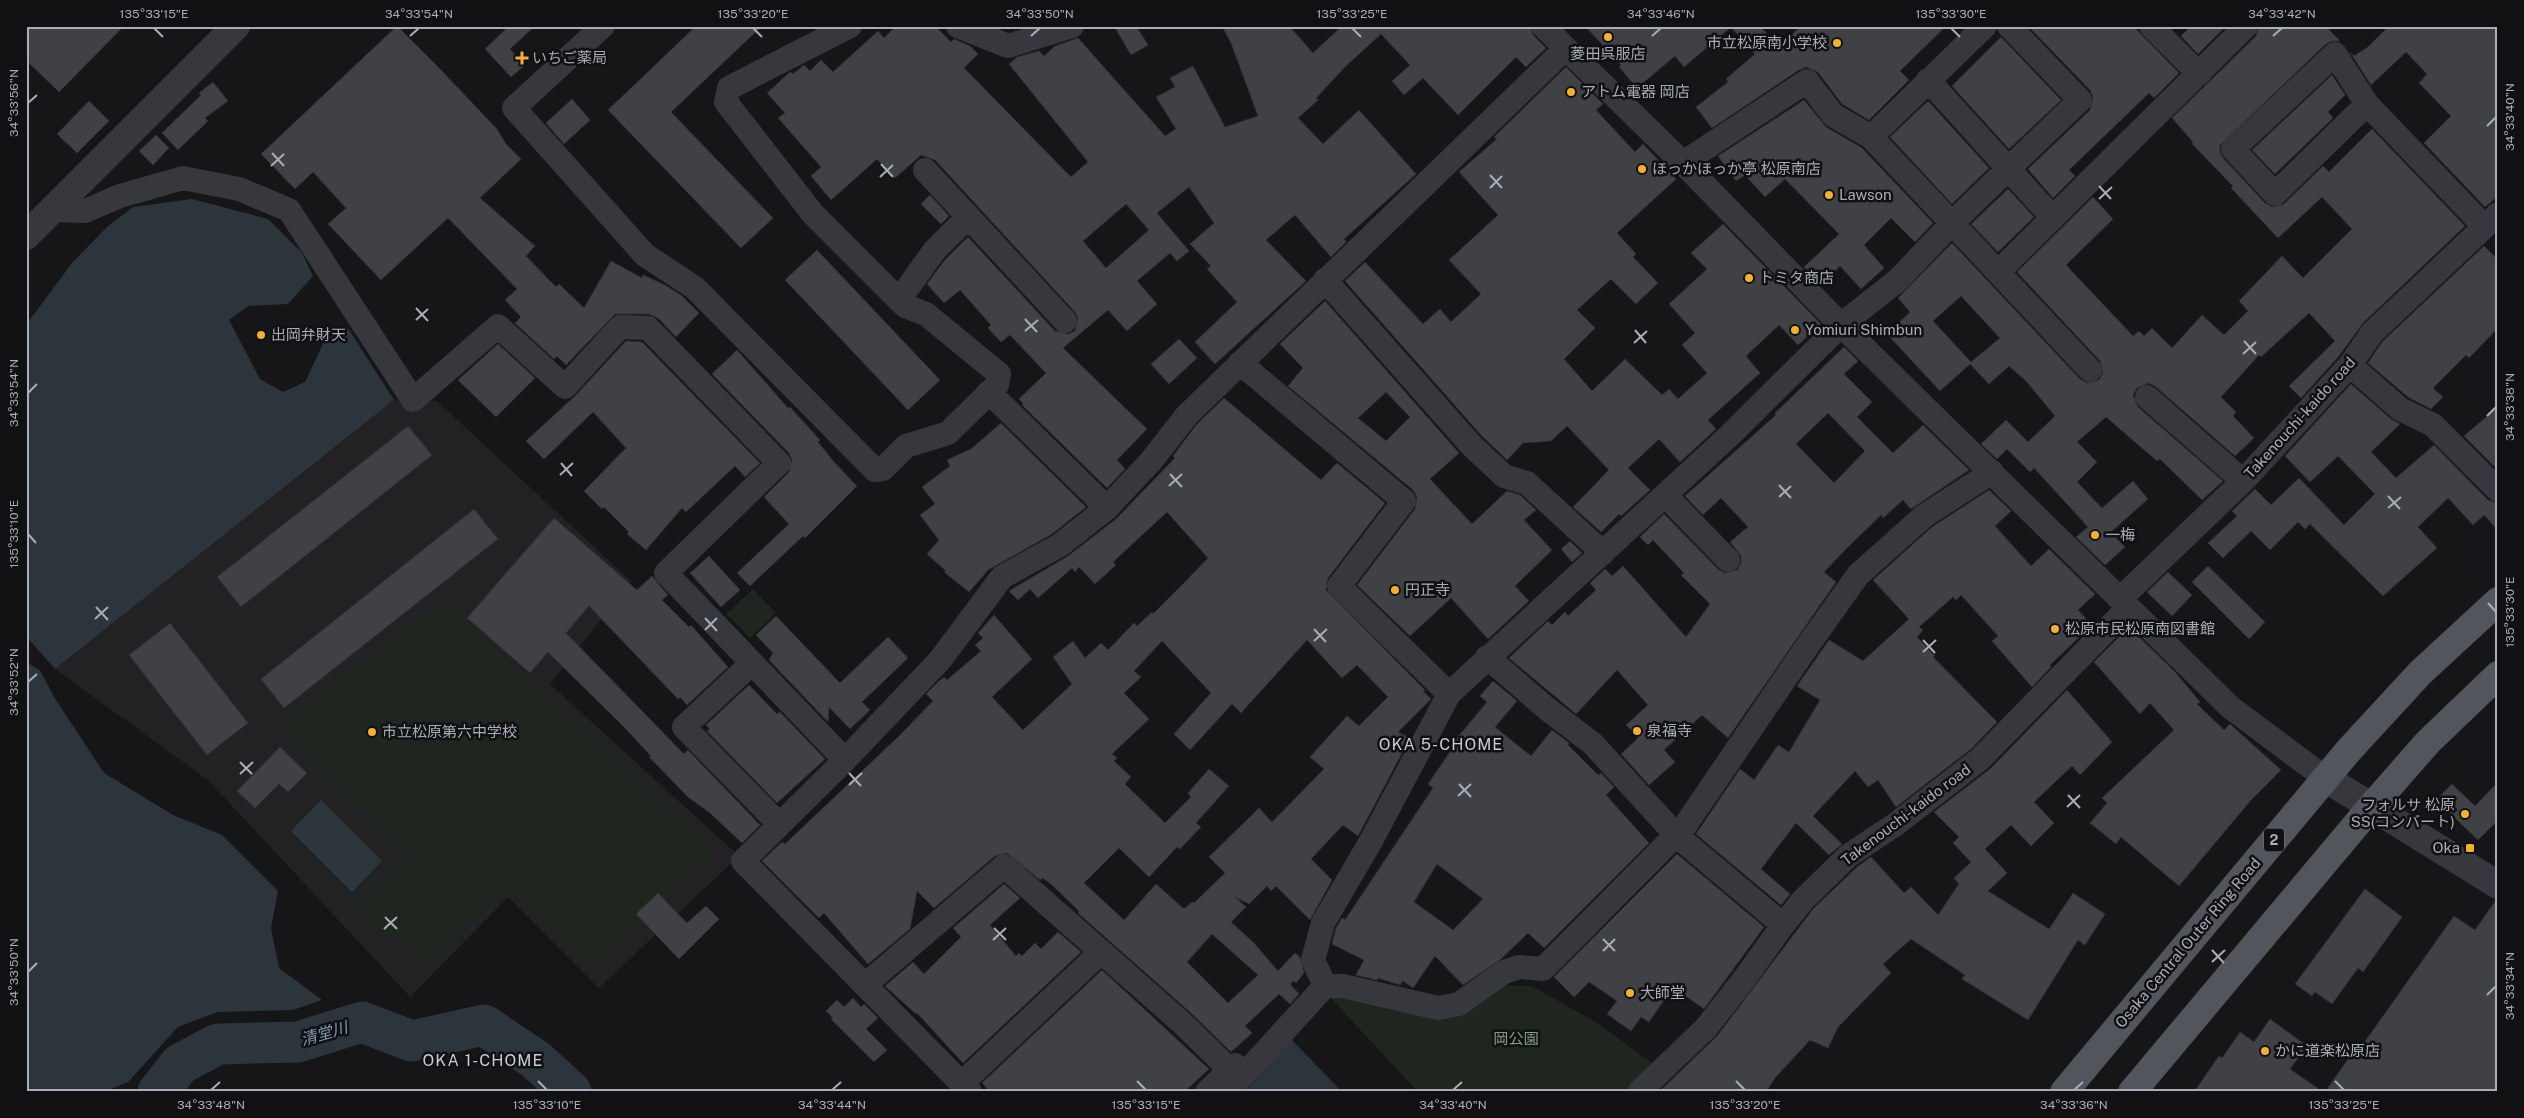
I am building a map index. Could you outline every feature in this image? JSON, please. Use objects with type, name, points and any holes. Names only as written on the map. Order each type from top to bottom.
[{"type":"main road","name":"Osaka Central Outer Ring Road","points":[[2064,1092],[2325,778],[2420,673],[2498,601]]},
{"type":"main road","points":[[2132,1092],[2371,807],[2428,742],[2498,675]]},
{"type":"street","points":[[26,236],[236,26]]},
{"type":"street","points":[[603,26],[514,108],[645,255],[695,288],[875,470],[882,469],[906,446],[948,433],[996,385],[998,374],[926,314],[905,306],[813,214],[726,102],[729,88],[850,26]]},
{"type":"street","points":[[958,26],[1008,46],[1072,26]]},
{"type":"street","points":[[1543,26],[1683,163],[1841,325],[2230,707],[2325,778],[2498,885]]},
{"type":"street","points":[[1870,137],[1985,26]]},
{"type":"street","points":[[1325,986],[1313,960],[1323,923],[1372,841],[1449,694],[1665,495],[1841,325],[1898,280],[1952,223],[2080,100],[2008,26]]},
{"type":"street","points":[[2151,26],[2154,32],[2199,74]]},
{"type":"street","points":[[1998,272],[2246,26]]},
{"type":"street","points":[[1101,952],[965,1088],[866,984],[744,862],[940,660],[1002,577],[1060,545],[1106,508],[1151,461],[1186,416],[1565,49]]},
{"type":"street","points":[[2367,104],[2275,194],[2233,149],[2335,54],[2367,104],[2491,220]]},
{"type":"street","points":[[1928,80],[2053,218]]},
{"type":"street","points":[[1683,163],[1807,81],[1833,116],[1870,137],[2090,370]]},
{"type":"street","points":[[925,170],[1065,321]]},
{"type":"street","points":[[52,210],[85,211],[120,196],[183,178],[239,190],[290,210],[413,400],[498,326],[565,386],[620,327],[648,328],[779,463],[666,573],[844,760]]},
{"type":"street","points":[[899,300],[934,251],[968,217]]},
{"type":"street","name":"Takenouchi-kaido road","points":[[1638,1092],[1706,1028],[1746,978],[1803,900],[1848,856],[1896,824],[1980,760],[2124,604],[2243,481],[2350,365],[2372,333],[2491,220]]},
{"type":"street","points":[[1326,280],[1471,445],[1504,476],[1527,483],[1603,553]]},
{"type":"street","points":[[1240,363],[1404,501],[1339,586],[1449,694]]},
{"type":"street","points":[[2350,365],[2400,409],[2433,425],[2498,490]]},
{"type":"street","points":[[989,392],[1106,508]]},
{"type":"street","points":[[2147,397],[2243,481]]},
{"type":"street","points":[[1207,1092],[1229,1081],[1281,1033],[1325,986],[1343,986],[1438,1008],[1459,1004],[1511,970],[1519,967],[1543,968],[1677,835],[1858,575],[1924,516],[1992,472]]},
{"type":"street","points":[[1665,495],[1728,560]]},
{"type":"street","points":[[1487,657],[1546,708],[1593,744],[1677,835],[1783,925]]},
{"type":"street","points":[[752,663],[684,727],[779,824]]},
{"type":"street","points":[[866,984],[1004,866],[1182,1023],[1229,1081]]},
{"type":"shaded area","points":[[192,199],[268,219],[302,253],[313,276],[288,304],[248,306],[229,320],[260,379],[283,392],[305,382],[329,331],[348,328],[394,400],[55,669],[26,636],[26,325],[72,263],[107,227],[133,207]]},
{"type":"shaded area","name":"市立松原第六中学校","points":[[394,400],[437,401],[631,581],[550,684],[739,856],[599,988],[508,897],[410,997],[208,780],[55,669]]},
{"type":"shaded area","points":[[26,662],[40,670],[54,697],[104,773],[173,815],[222,835],[278,891],[271,928],[279,968],[322,1000],[293,1010],[218,1012],[178,1027],[128,1082],[103,1092],[26,1092]]},
{"type":"shaded area","points":[[321,800],[382,861],[352,892],[291,831]]},
{"type":"shaded area","points":[[1291,1039],[1342,1092],[1245,1092]]},
{"type":"green space","points":[[753,589],[776,613],[750,638],[726,614]]},
{"type":"green space","points":[[444,600],[713,851],[595,970],[507,888],[428,961],[354,912],[409,855],[277,728]]},
{"type":"green space","name":"岡公園","points":[[1495,986],[1532,986],[1599,1024],[1653,1064],[1622,1092],[1418,1092],[1329,996],[1333,992],[1404,1010]]},
{"type":"building","points":[[26,26],[124,26],[59,92],[26,60]]},
{"type":"building","points":[[397,26],[497,129],[506,144],[521,159],[480,198],[535,246],[526,256],[556,287],[559,284],[584,308],[611,261],[642,278],[643,275],[665,285],[682,296],[699,313],[676,337],[658,318],[649,314],[615,314],[566,365],[557,356],[554,359],[515,323],[521,317],[505,300],[517,289],[448,218],[381,280],[328,224],[346,208],[313,172],[295,189],[261,154]]},
{"type":"building","points":[[509,26],[535,26],[510,49],[525,65],[511,77],[485,49]]},
{"type":"building","points":[[696,26],[762,26],[671,112],[773,218],[741,248],[608,110]]},
{"type":"building","points":[[896,26],[935,26],[951,42],[954,39],[970,46],[978,54],[964,68],[1071,177],[1088,162],[1009,64],[1017,57],[1039,51],[1044,56],[1055,46],[1078,38],[1165,136],[1176,129],[1156,97],[1175,87],[1170,78],[1193,66],[1225,127],[1258,116],[1231,43],[1222,26],[1289,26],[1313,53],[1342,26],[1530,26],[1533,35],[1546,48],[1526,67],[1516,57],[1458,115],[1423,78],[1404,95],[1392,81],[1410,65],[1381,34],[1346,66],[1316,98],[1318,100],[1298,118],[1323,144],[1359,110],[1416,174],[1344,239],[1346,242],[1331,257],[1295,215],[1266,240],[1306,281],[1215,364],[1195,342],[1237,302],[1207,269],[1211,266],[1190,244],[1214,223],[1189,187],[1157,213],[1189,251],[1177,261],[1170,253],[1137,281],[1157,304],[1127,331],[1108,310],[1063,348],[1147,429],[1117,460],[1125,469],[1107,488],[1022,405],[1023,403],[1019,399],[1046,373],[1010,335],[1001,342],[988,328],[991,325],[960,290],[944,303],[927,284],[944,261],[968,237],[1055,331],[1068,334],[1075,331],[1078,318],[1075,312],[935,160],[921,155],[895,178],[877,159],[831,200],[811,176],[821,167],[778,118],[785,113],[767,93],[790,72],[793,74],[804,65],[810,71],[821,60],[833,72],[878,31],[884,38]],"holes":[[[1126,204],[1149,230],[1106,268],[1083,241]]]},
{"type":"building","points":[[1114,26],[1136,26],[1148,45],[1131,55]]},
{"type":"building","points":[[1585,26],[1760,26],[1779,47],[1801,26],[1946,26],[1900,71],[1909,80],[1869,120],[1842,104],[1818,72],[1806,67],[1712,128],[1696,107],[1728,82],[1726,79],[1755,54],[1731,27],[1684,67],[1675,56],[1637,88],[1619,67],[1621,65]]},
{"type":"building","points":[[2028,26],[2133,26],[2179,73],[2154,98],[2149,93],[2069,170],[2075,176],[2053,198],[2028,169],[2090,110],[2093,97],[2090,90]]},
{"type":"building","points":[[2191,26],[2226,26],[2198,54],[2181,36]]},
{"type":"building","points":[[2259,26],[2325,26],[2340,41],[2332,41],[2326,44],[2220,145],[2220,152],[2223,158],[2265,203],[2272,207],[2284,204],[2323,166],[2329,172],[2372,129],[2465,226],[2363,323],[2339,356],[2301,398],[2289,386],[2335,341],[2309,313],[2261,357],[2259,355],[2221,397],[2236,412],[2233,416],[2254,438],[2235,456],[2156,387],[2149,383],[2137,388],[2133,395],[2138,407],[2223,481],[2202,500],[2160,459],[2157,461],[2106,417],[2077,442],[2097,462],[2077,482],[2102,508],[2133,481],[2148,499],[2111,532],[2125,547],[2105,565],[2076,537],[2088,527],[2034,468],[2030,472],[2007,449],[1997,459],[1981,444],[2006,420],[2028,442],[2055,416],[2026,381],[2009,366],[1989,384],[1970,364],[1940,391],[1887,334],[1910,312],[1898,298],[1952,243],[2080,379],[2087,383],[2099,380],[2103,373],[2100,361],[2017,272],[2093,197],[2113,219],[2066,265],[2133,336],[2139,331],[2144,336],[2152,328],[2172,348],[2202,315],[2224,335],[2248,311],[2239,301],[2282,256],[2303,278],[2352,229],[2322,197],[2278,238],[2231,188],[2233,186],[2192,144],[2193,142],[2172,118],[2256,36]],"holes":[[[1961,296],[2000,338],[1971,362],[1933,321]]]},
{"type":"building","points":[[2389,26],[2498,26],[2498,196],[2485,207],[2424,143],[2451,116],[2419,83],[2427,74],[2406,52],[2371,85],[2350,52],[2354,56],[2368,47]]},
{"type":"building","points":[[2001,37],[2061,100],[2009,149],[1952,86]]},
{"type":"building","points":[[1566,67],[1603,104],[1596,110],[1635,152],[1643,144],[1676,179],[1617,233],[1636,254],[1633,257],[1658,283],[1636,304],[1611,279],[1577,310],[1595,328],[1564,359],[1592,391],[1625,359],[1662,395],[1669,389],[1678,399],[1707,373],[1682,345],[1695,333],[1669,304],[1707,269],[1691,253],[1723,224],[1821,324],[1798,345],[1779,325],[1746,356],[1760,373],[1708,420],[1716,429],[1680,462],[1659,439],[1628,468],[1650,490],[1621,516],[1619,514],[1601,532],[1573,507],[1609,470],[1567,426],[1551,441],[1523,443],[1507,460],[1481,435],[1345,281],[1365,262],[1423,324],[1440,309],[1451,322],[1481,294],[1449,260],[1498,215],[1459,172],[1497,139],[1494,137]]},
{"type":"building","points":[[2332,75],[2345,95],[2328,112],[2333,118],[2275,174],[2252,150]]},
{"type":"building","points":[[213,82],[228,101],[205,118],[208,121],[178,150],[162,133],[201,95],[199,93]]},
{"type":"building","points":[[572,99],[590,120],[564,144],[546,123]]},
{"type":"building","points":[[1804,100],[1826,127],[1862,148],[1933,223],[1915,242],[1891,218],[1864,245],[1884,268],[1861,289],[1840,266],[1821,284],[1804,267],[1839,234],[1785,179],[1765,197],[1745,175],[1736,181],[1718,156]]},
{"type":"building","points":[[89,101],[109,121],[77,153],[57,134]]},
{"type":"building","points":[[1928,101],[1989,168],[1952,204],[1890,137]]},
{"type":"building","points":[[156,135],[169,148],[153,165],[139,151]]},
{"type":"building","points":[[2008,189],[2034,217],[1998,252],[1971,224]]},
{"type":"building","points":[[930,195],[949,216],[941,224],[921,204]]},
{"type":"building","points":[[2484,246],[2498,260],[2498,328],[2469,358],[2466,355],[2433,388],[2443,397],[2431,409],[2408,397],[2368,363],[2382,342]]},
{"type":"building","points":[[817,250],[940,380],[908,410],[785,280]]},
{"type":"building","points":[[1325,301],[1459,453],[1430,479],[1472,524],[1507,491],[1520,495],[1536,510],[1524,520],[1552,550],[1515,586],[1529,601],[1488,639],[1451,598],[1410,636],[1357,585],[1415,509],[1417,497],[1413,490],[1288,386],[1303,368],[1280,344]],"holes":[[[1386,392],[1410,417],[1386,441],[1358,418]]]},
{"type":"building","points":[[1179,339],[1197,358],[1169,384],[1151,364]]},
{"type":"building","points":[[626,341],[642,342],[760,463],[745,477],[735,466],[686,512],[682,508],[646,550],[627,534],[629,532],[604,507],[602,509],[584,491],[626,448],[593,412],[544,459],[526,441],[575,396]]},
{"type":"building","points":[[498,344],[535,378],[496,417],[458,380]]},
{"type":"building","points":[[1844,347],[1858,361],[1844,374],[1872,402],[1857,417],[1893,453],[1923,425],[1969,470],[1911,509],[1903,500],[1883,518],[1881,515],[1848,547],[1824,572],[1836,582],[1728,738],[1702,715],[1664,750],[1675,762],[1649,785],[1621,754],[1638,738],[1626,725],[1648,705],[1617,670],[1576,714],[1509,658],[1548,621],[1552,625],[1565,612],[1568,616],[1596,590],[1590,583],[1605,569],[1612,576],[1623,566],[1686,637],[1710,604],[1681,575],[1684,573],[1653,540],[1648,545],[1640,537],[1664,514],[1719,570],[1725,573],[1737,570],[1741,563],[1741,556],[1730,542],[1748,527],[1721,498],[1703,515],[1685,496],[1776,415],[1775,413]],"holes":[[[1828,413],[1865,451],[1834,483],[1796,444]]]},
{"type":"building","points":[[737,350],[788,408],[790,407],[820,440],[818,442],[834,462],[857,486],[805,538],[803,536],[750,586],[737,573],[789,524],[764,497],[789,472],[792,460],[789,453],[712,374]]},
{"type":"building","points":[[2351,384],[2391,419],[2400,424],[2371,452],[2396,478],[2434,445],[2488,500],[2498,503],[2498,530],[2484,515],[2473,525],[2448,498],[2418,527],[2437,548],[2383,596],[2310,524],[2305,529],[2298,522],[2270,550],[2251,531],[2223,558],[2208,543],[2237,516],[2232,511],[2255,489],[2271,505],[2299,478],[2344,525],[2375,494],[2338,456],[2310,482],[2285,456]]},
{"type":"building","points":[[1224,398],[1321,480],[1337,463],[1385,503],[1328,578],[1326,590],[1425,690],[1423,691],[1431,699],[1398,732],[1410,738],[1358,836],[1343,825],[1311,859],[1332,880],[1310,920],[1276,886],[1271,891],[1267,886],[1249,904],[1235,897],[1246,907],[1231,922],[1254,943],[1278,971],[1295,953],[1300,957],[1304,973],[1296,983],[1294,981],[1290,984],[1299,994],[1290,1004],[1279,994],[1245,1026],[1252,1033],[1231,1052],[1191,1013],[1078,913],[1079,911],[1051,884],[1043,878],[1040,880],[1007,853],[995,856],[934,908],[917,891],[910,929],[868,964],[824,913],[819,918],[762,861],[782,842],[785,844],[898,737],[933,701],[926,694],[937,683],[944,677],[947,680],[981,651],[975,645],[983,638],[978,633],[994,615],[1032,659],[992,697],[1023,730],[1072,684],[1053,657],[1073,641],[1085,658],[1101,643],[1108,650],[1134,623],[1137,626],[1152,612],[1153,614],[1181,586],[1208,558],[1167,512],[1113,562],[1116,565],[1095,584],[1079,567],[1075,572],[1072,568],[1038,598],[1030,589],[1018,600],[1009,591],[1068,556],[1116,519],[1175,458],[1173,456],[1197,424]],"holes":[[[1307,640],[1342,678],[1357,665],[1388,697],[1359,726],[1347,716],[1310,757],[1324,769],[1272,822],[1259,808],[1209,857],[1225,873],[1194,903],[1192,902],[1184,909],[1156,884],[1124,920],[1084,883],[1119,848],[1149,877],[1177,847],[1180,849],[1201,827],[1196,823],[1229,786],[1209,769],[1188,793],[1191,797],[1165,823],[1125,784],[1131,777],[1114,761],[1117,758],[1112,754],[1149,719],[1124,693],[1141,677],[1134,671],[1162,641],[1211,693],[1174,734],[1190,750],[1232,704],[1241,713]],[[1212,934],[1258,975],[1228,1003],[1187,962]]]},
{"type":"building","points":[[2498,407],[2498,470],[2464,436]]},
{"type":"building","points":[[1001,423],[1086,507],[1052,534],[988,570],[969,592],[944,572],[946,571],[927,554],[939,540],[920,515],[935,504],[922,487],[950,466],[947,460],[971,449]]},
{"type":"building","points":[[408,426],[432,455],[241,607],[217,577]]},
{"type":"building","points":[[1989,490],[2011,511],[1995,526],[2031,566],[2049,549],[2095,594],[2078,610],[2092,625],[2050,665],[2051,667],[2032,687],[1992,641],[1998,636],[1961,595],[1956,600],[1953,597],[1919,627],[1923,630],[1917,637],[1935,656],[1933,657],[1997,722],[1971,749],[1896,807],[1878,780],[1868,787],[1855,771],[1813,816],[1842,844],[1829,855],[1796,823],[1761,869],[1790,894],[1781,905],[1696,834],[1740,769],[1754,780],[1778,745],[1789,752],[1820,700],[1797,686],[1829,640],[1863,661],[1909,619],[1873,580],[1932,527]]},
{"type":"building","points":[[474,509],[498,539],[284,708],[261,679]]},
{"type":"building","points":[[554,518],[637,590],[652,576],[668,595],[662,600],[689,627],[691,625],[728,667],[687,705],[680,697],[678,699],[589,606],[566,633],[684,754],[688,750],[760,825],[742,843],[710,813],[688,797],[649,757],[651,756],[625,728],[548,652],[530,673],[467,618]]},
{"type":"building","points":[[1570,541],[1582,553],[1572,562],[1561,549]]},
{"type":"building","points":[[709,556],[740,590],[721,607],[690,573]]},
{"type":"building","points":[[2208,566],[2265,622],[2249,639],[2192,582]]},
{"type":"building","points":[[2168,572],[2192,595],[2172,616],[2147,592]]},
{"type":"building","points":[[776,616],[840,683],[888,637],[908,658],[862,702],[870,710],[850,729],[829,707],[828,722],[769,660],[773,653],[756,635]]},
{"type":"building","points":[[170,623],[248,723],[207,755],[129,655]]},
{"type":"building","points":[[2129,627],[2175,672],[2200,702],[2197,704],[2224,730],[2230,724],[2281,770],[2251,800],[2179,886],[2121,837],[2116,844],[2090,823],[2107,803],[2102,798],[2174,730],[2150,703],[2140,714],[2094,662]]},
{"type":"building","points":[[1493,681],[1517,701],[1495,727],[1531,756],[1552,730],[1569,743],[1568,745],[1598,775],[1601,773],[1614,787],[1606,795],[1649,843],[1544,948],[1528,933],[1501,959],[1463,985],[1435,956],[1413,988],[1403,981],[1400,985],[1378,978],[1377,980],[1356,975],[1364,960],[1332,944],[1336,928],[1342,918],[1345,920],[1433,788],[1428,784],[1454,746],[1452,744],[1487,702],[1480,696]],"holes":[[[1437,864],[1483,899],[1453,930],[1414,902]]]},
{"type":"building","points":[[749,685],[777,714],[780,712],[825,759],[777,803],[707,731],[710,729],[706,725]]},
{"type":"building","points":[[2067,690],[2112,742],[2080,775],[2072,766],[2034,802],[2054,823],[2031,846],[2011,825],[1985,849],[2007,873],[1988,891],[2049,929],[2073,893],[2105,914],[2085,945],[2078,940],[2028,1020],[1962,979],[1965,975],[1911,939],[1883,964],[1891,973],[1838,1027],[1828,1048],[1810,1040],[1775,1078],[1766,1092],[1659,1092],[1717,1036],[1813,909],[1857,867],[1871,857],[1904,893],[1911,887],[1938,915],[1959,884],[1954,878],[1971,862],[1953,843],[1959,837],[1934,812],[1990,769]]},
{"type":"building","points":[[280,747],[307,773],[288,792],[279,784],[255,808],[237,791]]},
{"type":"building","points":[[2498,782],[2498,820],[2478,840],[2436,800],[2452,784],[2475,806]]},
{"type":"building","points":[[1677,854],[1764,927],[1704,1009],[1673,987],[1649,1022],[1641,1017],[1631,1031],[1607,1014],[1617,1001],[1589,982],[1574,997],[1554,977]]},
{"type":"building","points":[[1004,884],[1020,898],[990,925],[1016,956],[1019,953],[1022,956],[1035,943],[1041,949],[1058,932],[1081,952],[963,1063],[917,1013],[885,986],[913,962],[924,974],[961,937],[953,928]]},
{"type":"building","points":[[2365,889],[2402,917],[2363,972],[2358,968],[2332,1004],[2315,992],[2312,996],[2295,984]]},
{"type":"building","points":[[658,893],[687,923],[706,906],[719,919],[679,959],[636,914]]},
{"type":"building","points":[[2496,900],[2498,1092],[2325,1092],[2351,1055],[2354,1057],[2454,916],[2475,930]]},
{"type":"building","points":[[1102,970],[1209,1069],[1184,1092],[990,1092],[982,1083]]},
{"type":"building","points":[[853,998],[861,1007],[864,1004],[878,1018],[866,1029],[887,1050],[874,1062],[831,1019],[833,1018],[826,1011],[837,1000],[844,1007]]},
{"type":"building","name":"かに道楽松原店","points":[[2270,1019],[2307,1046],[2290,1069],[2323,1092],[2194,1092],[2219,1056],[2222,1058],[2240,1032],[2254,1042]]},
{"type":"waterway","name":"清堂川","points":[[158,1092],[180,1064],[218,1044],[298,1042],[362,1022],[412,1041],[484,1025],[536,1060],[571,1092]]},
{"type":"place","name":"菱田呉服店","points":[[1608,37]]},
{"type":"place","name":"市立松原南小学校","points":[[1837,43]]},
{"type":"place","name":"いちご薬局","points":[[522,58]]},
{"type":"place","name":"アトム電器 岡店","points":[[1571,92]]},
{"type":"place","name":"ほっかほっか亭 松原南店","points":[[1642,169]]},
{"type":"place","name":"Lawson","points":[[1829,195]]},
{"type":"place","name":"トミタ商店","points":[[1749,278]]},
{"type":"place","name":"Yomiuri Shimbun","points":[[1795,330]]},
{"type":"place","name":"出岡弁財天","points":[[261,335]]},
{"type":"place","name":"一梅","points":[[2095,535]]},
{"type":"place","name":"円正寺","points":[[1395,590]]},
{"type":"place","name":"松原市民松原南図書館","points":[[2055,629]]},
{"type":"place","name":"泉福寺","points":[[1637,731]]},
{"type":"place","name":"市立松原第六中学校","points":[[372,732]]},
{"type":"place","name":"フォルサ 松原 SS(コンバート)","points":[[2465,814]]},
{"type":"place","name":"Oka","points":[[2470,848]]},
{"type":"place","name":"大師堂","points":[[1630,993]]},
{"type":"place","name":"かに道楽松原店","points":[[2265,1051]]},
{"type":"district","name":"OKA 5-CHOME","points":[[1441,744]]},
{"type":"district","name":"OKA 1-CHOME","points":[[483,1060]]}]
